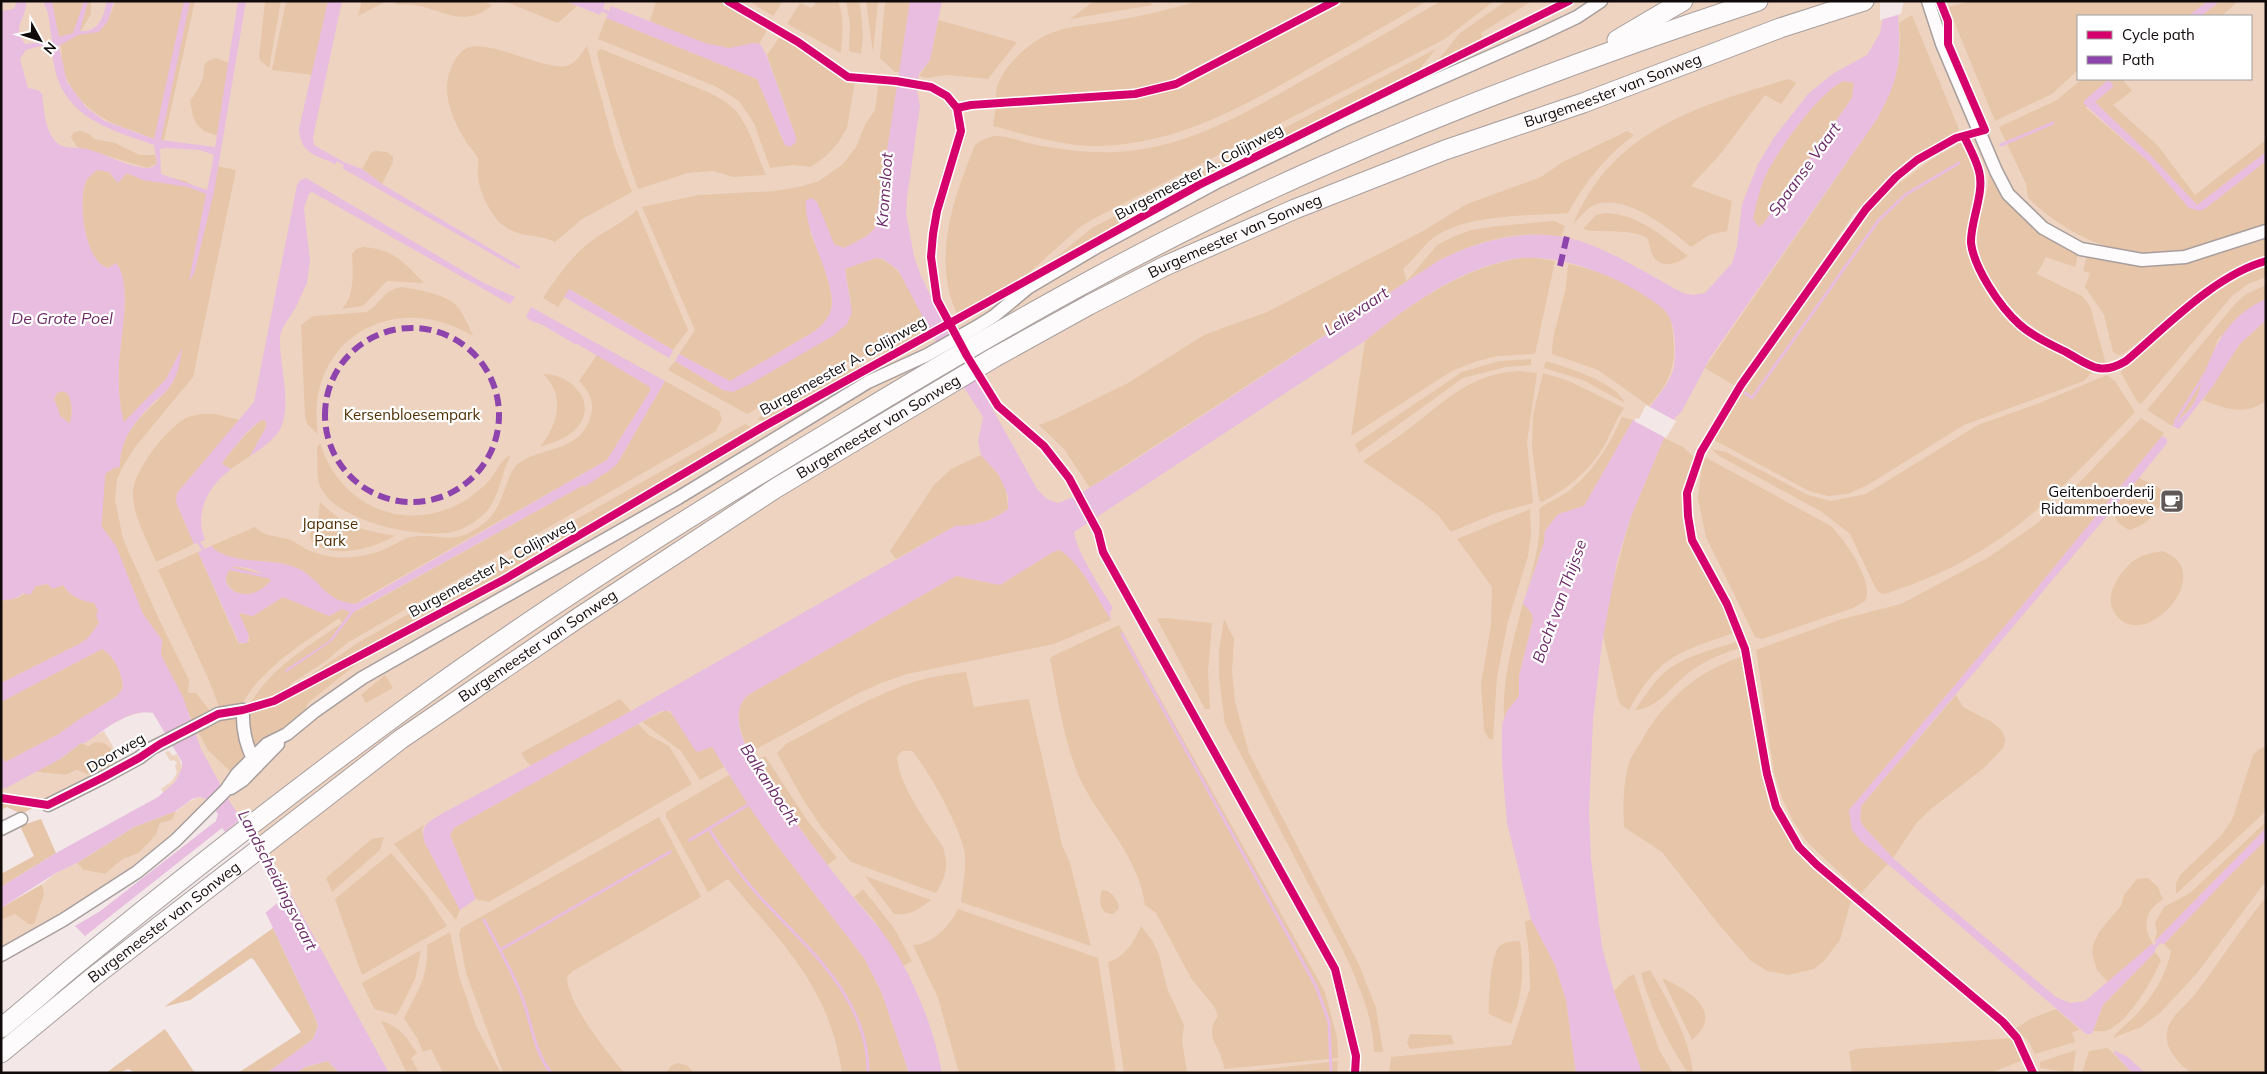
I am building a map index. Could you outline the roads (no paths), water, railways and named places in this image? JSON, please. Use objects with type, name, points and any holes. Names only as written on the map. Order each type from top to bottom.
[{"type":"highway","points":[[1552,72],[1604,48],[1682,1]]},
{"type":"highway","name":"Burgemeester van Sonweg","points":[[1,1028],[68,971],[216,853],[406,708],[525,625],[726,494],[925,374],[982,332],[1324,165],[1552,72],[1758,1]]},
{"type":"highway","name":"Burgemeester van Sonweg","points":[[1,1052],[92,978],[401,739],[581,616],[776,488],[995,357],[1165,266],[1303,205],[1445,150],[1548,116],[1780,28],[1860,2]]},
{"type":"street","name":"Burgemeester A. Colijnweg","points":[[1,955],[71,915],[137,872],[176,840],[226,790],[243,780],[255,762],[287,734],[315,711],[362,678],[678,498],[868,382],[982,332],[994,316],[1029,287],[1219,181],[1342,121],[1541,34],[1577,17],[1601,1]]},
{"type":"street","points":[[1928,1],[1942,44],[1996,171],[2008,194],[2043,228],[2081,249],[2142,260],[2185,257],[2266,231]]},
{"type":"street","name":"Doorweg","points":[[48,805],[139,758],[160,744],[218,714],[243,710],[242,728],[255,762]]},
{"type":"street","points":[[1,829],[21,819]]},
{"type":"water","name":"De Grote Poel","points":[[17,1],[26,1],[26,7],[19,27],[19,32],[25,44],[52,41],[48,13],[43,1],[52,1],[59,37],[73,33],[84,1],[88,1],[80,31],[87,31],[96,26],[102,18],[107,1],[114,1],[108,21],[99,32],[78,35],[59,46],[67,82],[86,107],[105,121],[154,139],[184,1],[190,1],[161,140],[215,147],[238,1],[246,1],[214,192],[194,274],[189,281],[206,194],[188,187],[143,180],[127,173],[118,183],[109,172],[97,170],[88,178],[85,184],[82,205],[85,231],[89,244],[100,263],[108,268],[116,263],[124,283],[125,297],[119,379],[120,401],[124,422],[166,379],[182,348],[175,379],[166,392],[141,416],[130,431],[123,447],[120,467],[114,468],[98,479],[94,507],[97,520],[116,546],[143,614],[162,640],[161,655],[183,697],[201,749],[230,802],[283,880],[389,1073],[339,1073],[328,1061],[305,1067],[296,1073],[267,1073],[313,1039],[318,1026],[232,841],[222,828],[85,936],[75,926],[99,912],[216,821],[218,814],[208,800],[200,797],[192,799],[176,811],[134,827],[1,908],[1,887],[56,853],[158,797],[175,782],[182,768],[182,762],[153,713],[144,712],[118,721],[85,743],[81,743],[60,759],[6,788],[1,788],[1,755],[5,762],[57,735],[116,697],[123,688],[117,666],[111,656],[102,649],[1,702],[1,683],[81,643],[88,638],[99,623],[96,615],[98,611],[94,603],[76,597],[63,585],[53,589],[47,584],[36,586],[30,595],[23,593],[15,598],[1,601],[1,11],[14,9]],"holes":[[[41,46],[51,46],[58,80],[74,106],[85,115],[112,130],[154,145],[157,163],[153,167],[139,167],[87,149],[63,146],[55,141],[46,122],[42,94],[38,90],[28,88],[20,59],[26,50]],[[160,149],[200,150],[214,155],[207,190],[161,174]],[[63,391],[70,398],[72,415],[68,428],[62,427],[57,423],[60,414],[54,399],[57,393]]]},
{"type":"water","points":[[328,1],[342,1],[313,137],[314,145],[338,159],[335,164],[306,149],[300,138],[299,129]]},
{"type":"water","points":[[565,1],[599,1],[605,3],[600,15]]},
{"type":"water","points":[[910,1],[942,1],[930,60],[919,74],[917,90],[920,106],[906,213],[914,256],[920,274],[939,313],[982,384],[992,408],[1037,489],[1047,499],[1058,503],[1076,496],[1124,467],[1438,261],[1471,246],[1507,237],[1525,235],[1562,237],[1580,241],[1606,251],[1683,293],[1693,295],[1705,293],[1732,263],[1737,247],[1742,204],[1758,164],[1775,136],[1808,94],[1834,73],[1867,55],[1880,33],[1884,12],[1898,14],[1899,57],[1895,80],[1885,104],[1877,119],[1710,358],[1682,411],[1673,420],[1630,519],[1617,562],[1602,643],[1593,720],[1589,812],[1591,859],[1602,947],[1614,991],[1642,1073],[1576,1073],[1566,1000],[1555,965],[1531,919],[1507,823],[1502,763],[1502,724],[1507,711],[1519,696],[1519,676],[1533,620],[1532,614],[1523,603],[1544,543],[1545,531],[1558,514],[1584,506],[1633,420],[1640,421],[1664,389],[1674,367],[1674,333],[1671,320],[1665,310],[1637,291],[1583,267],[1544,259],[1526,258],[1489,265],[1432,292],[1398,315],[1365,341],[1074,532],[1084,560],[1113,608],[1110,612],[1111,620],[1076,564],[1060,550],[1053,552],[1000,585],[956,576],[744,699],[739,712],[739,723],[743,740],[749,753],[796,824],[892,946],[909,976],[923,1007],[939,1056],[942,1073],[909,1073],[881,991],[864,958],[772,839],[712,747],[698,752],[695,750],[670,711],[661,711],[454,828],[450,835],[476,899],[460,910],[425,843],[423,832],[426,824],[430,821],[631,711],[955,526],[983,522],[996,517],[1008,509],[1008,496],[999,475],[981,455],[978,441],[983,417],[943,355],[898,270],[883,259],[876,258],[845,269],[852,312],[847,324],[833,336],[750,384],[733,392],[723,390],[675,361],[679,354],[730,381],[822,325],[830,313],[832,302],[826,274],[806,213],[806,200],[812,198],[817,202],[834,244],[844,248],[867,236],[875,228]],"holes":[[[1844,81],[1854,83],[1852,98],[1759,227],[1753,219],[1758,199],[1764,179],[1778,155],[1799,124],[1822,97]]]},
{"type":"water","points":[[2208,1],[2220,1],[2202,15],[2189,15]]},
{"type":"water","points":[[611,6],[705,43],[729,48],[753,43],[760,44],[766,54],[796,137],[796,142],[790,147],[785,145],[757,79],[606,18]]},
{"type":"water","points":[[2108,80],[2112,83],[2113,87],[2095,102],[2150,155],[2197,205],[2266,152],[2266,161],[2206,208],[2200,211],[2189,208],[2149,162],[2084,104],[2084,101]]},
{"type":"water","points":[[346,163],[362,169],[382,184],[521,267],[518,269],[342,168]]},
{"type":"water","points":[[306,178],[482,282],[515,297],[510,304],[312,192],[309,194],[304,208],[310,260],[307,283],[296,307],[282,329],[280,337],[285,395],[284,418],[279,431],[263,447],[250,456],[266,427],[266,421],[261,420],[246,433],[224,460],[222,464],[231,469],[216,483],[205,501],[201,520],[205,540],[194,544],[176,502],[177,493],[254,402],[297,185],[300,180]]},
{"type":"water","points":[[569,289],[673,350],[669,358],[564,297]]},
{"type":"water","points":[[2266,299],[2266,320],[2239,345],[2213,386],[2179,429],[2172,426],[2192,406],[2214,351],[2226,330],[2243,312]]},
{"type":"water","points":[[531,307],[665,381],[617,464],[609,471],[354,612],[332,641],[285,673],[285,670],[329,641],[350,612],[342,609],[329,616],[283,597],[253,616],[239,613],[249,636],[247,643],[239,643],[198,552],[211,546],[219,552],[240,559],[276,563],[297,568],[306,573],[329,594],[344,602],[356,604],[607,460],[650,391],[650,387],[547,326],[531,321],[526,317]],"holes":[[[232,567],[248,568],[271,580],[262,589],[253,593],[243,594],[235,592],[229,588],[226,582],[227,574]]]},
{"type":"water","points":[[2162,436],[2167,439],[2167,443],[2139,478],[1861,806],[1860,820],[1863,826],[1893,858],[2056,997],[2070,1003],[2085,1001],[2153,943],[2155,952],[2103,1005],[2093,1031],[2091,1034],[2086,1034],[1861,841],[1852,830],[1849,810],[2032,594]]},
{"type":"water","points":[[2266,828],[2266,840],[2164,944],[2154,942]]},
{"type":"water","points":[[2115,1051],[2128,1057],[2145,1073],[2132,1073],[2113,1052]]},
{"type":"waterway","points":[[600,9],[612,14]]},
{"type":"waterway","points":[[2001,145],[2053,123]]},
{"type":"waterway","points":[[334,158],[348,166]]},
{"type":"waterway","points":[[1745,393],[1752,398],[1878,221],[1905,195],[1959,163]]},
{"type":"waterway","points":[[542,323],[576,343]]},
{"type":"waterway","points":[[2175,422],[2205,374]]},
{"type":"waterway","points":[[48,412],[77,436]]},
{"type":"waterway","name":"Landscheidingsvaart","points":[[96,534],[101,464]]},
{"type":"waterway","points":[[585,485],[602,473]]},
{"type":"waterway","points":[[197,540],[205,552]]},
{"type":"waterway","points":[[227,568],[269,577]]},
{"type":"waterway","points":[[1122,634],[1316,986],[1329,1022],[1331,1073]]},
{"type":"waterway","points":[[690,840],[748,805]]},
{"type":"waterway","points":[[709,829],[745,880],[832,975],[858,1020],[866,1046],[868,1073]]},
{"type":"waterway","points":[[500,950],[670,852]]},
{"type":"waterway","points":[[484,920],[518,987],[540,1055],[551,1073]]},
{"type":"waterway","points":[[2152,950],[2161,940]]},
{"type":"place","name":"Geitenboerderij Ridammerhoeve","points":[[2172,501]]},
{"type":"water label","name":"Spaanse Vaart","points":[[1804,169]]},
{"type":"water label","name":"Kromsloot","points":[[884,190]]},
{"type":"water label","name":"Lelievaart","points":[[1356,311]]},
{"type":"water label","name":"Bocht van Thijsse","points":[[1559,601]]},
{"type":"water label","name":"Balkanbocht","points":[[770,784]]},
{"type":"park label","name":"Kersenbloesempark","points":[[412,415]]},
{"type":"park label","name":"Japanse Park","points":[[330,532]]}]
